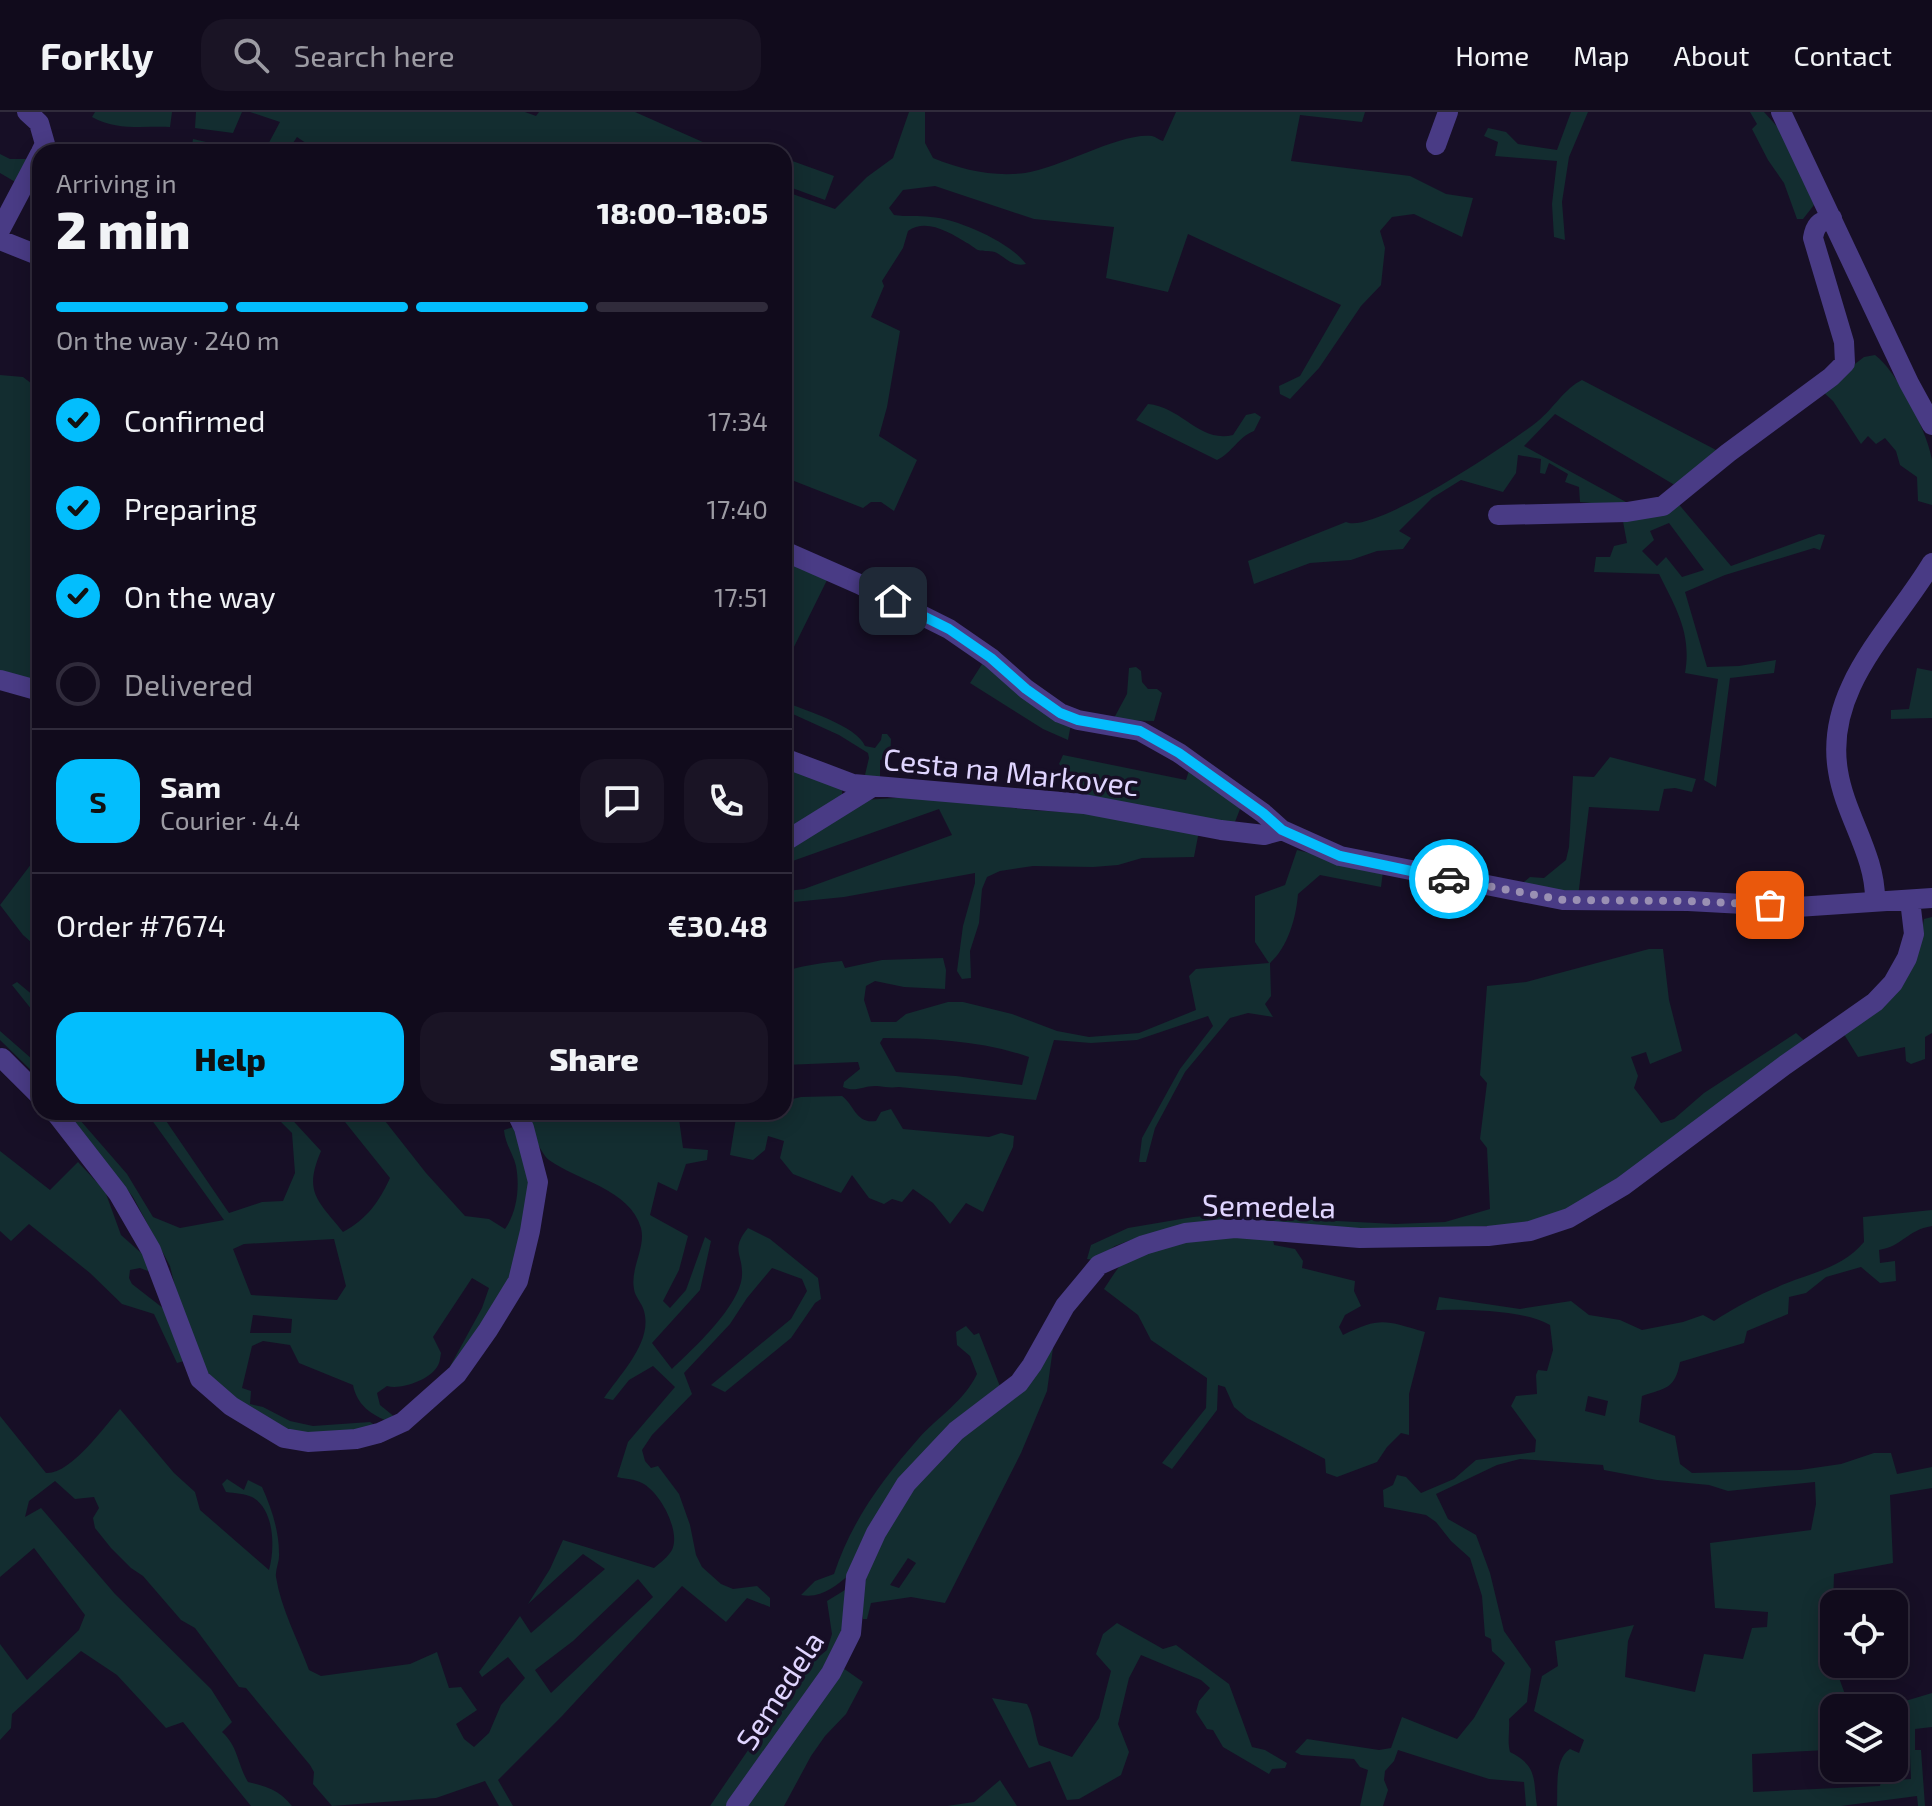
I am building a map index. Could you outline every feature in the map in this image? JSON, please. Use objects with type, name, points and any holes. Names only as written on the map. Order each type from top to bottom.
[{"type":"street","points":[[27,112],[39,123],[45,144]]},
{"type":"street","points":[[1436,145],[1448,112]]},
{"type":"street","points":[[1781,112],[1909,383],[1932,425]]},
{"type":"street","points":[[0,230],[32,168]]},
{"type":"street","points":[[1498,515],[1627,512],[1663,506],[1728,453],[1831,377],[1845,363],[1844,342],[1813,238],[1814,228],[1822,220],[1832,218]]},
{"type":"street","points":[[0,240],[32,253]]},
{"type":"street","name":"Cesta na Markovec","points":[[792,555],[949,629],[1060,713],[1078,720],[1140,731],[1179,753],[1282,830],[1340,856],[1563,900],[1688,901],[1797,907],[1932,898]]},
{"type":"street","points":[[1875,901],[1875,880],[1838,772],[1837,731],[1848,693],[1866,656],[1913,595],[1932,563]]},
{"type":"street","points":[[0,680],[32,689]]},
{"type":"street","name":"Cesta na Markovec","points":[[792,761],[853,784],[1084,804],[1264,835],[1282,830]]},
{"type":"street","points":[[792,837],[874,786]]},
{"type":"street","name":"Semedela","points":[[736,1806],[831,1673],[851,1633],[856,1577],[876,1533],[906,1484],[956,1431],[1019,1383],[1065,1306],[1099,1265],[1185,1233],[1222,1229],[1360,1238],[1488,1236],[1530,1231],[1569,1218],[1623,1186],[1875,1002],[1893,983],[1907,958],[1914,934],[1910,900]]},
{"type":"street","points":[[2,1058],[32,1088]]},
{"type":"street","points":[[61,1120],[118,1193],[151,1250],[200,1379],[231,1406],[284,1438],[308,1442],[356,1439],[403,1422],[457,1374],[488,1330],[518,1281],[538,1182],[520,1120]]},
{"type":"green space","points":[[95,112],[172,112],[170,127],[140,127],[101,121],[92,117]]},
{"type":"green space","points":[[196,112],[242,112],[233,133],[195,128]]},
{"type":"green space","points":[[250,112],[525,112],[536,116],[539,112],[635,112],[708,144],[307,144],[297,137],[292,144],[268,144],[280,122]]},
{"type":"green space","points":[[909,112],[925,112],[925,143],[933,158],[966,169],[1001,174],[1039,170],[1124,139],[1152,136],[1163,141],[1176,112],[1365,112],[1362,122],[1300,115],[1291,161],[1410,176],[1446,194],[1473,198],[1462,237],[1414,214],[1392,217],[1380,231],[1385,248],[1381,285],[1361,306],[1319,368],[1290,399],[1280,394],[1279,386],[1300,376],[1341,305],[1188,234],[1168,292],[1106,278],[1114,227],[1034,219],[935,186],[903,190],[889,208],[894,215],[926,216],[969,227],[996,240],[1026,264],[1014,263],[995,252],[978,250],[938,228],[922,226],[908,231],[903,248],[882,281],[884,286],[871,317],[900,331],[879,436],[917,460],[894,511],[881,502],[871,502],[863,508],[792,480],[792,194],[835,209],[867,177],[893,158]]},
{"type":"green space","points":[[1571,112],[1588,112],[1569,157],[1562,202],[1565,240],[1554,237],[1552,204],[1557,161],[1495,156],[1498,142],[1484,136],[1488,128],[1506,132],[1518,144],[1557,150]]},
{"type":"green space","points":[[1750,112],[1764,112],[1783,133],[1814,205],[1803,219],[1797,219],[1784,183],[1752,129],[1757,124]]},
{"type":"green space","points":[[193,139],[215,144],[192,144]]},
{"type":"green space","points":[[0,154],[10,159],[30,159],[17,183],[0,173]]},
{"type":"green space","points":[[792,161],[834,176],[825,200],[792,188]]},
{"type":"green space","points":[[1875,355],[1902,388],[1924,434],[1932,460],[1932,505],[1918,501],[1917,477],[1900,465],[1896,451],[1885,438],[1876,444],[1868,436],[1861,444],[1833,401],[1821,390],[1864,357]]},
{"type":"green space","points":[[0,375],[23,377],[32,384],[32,682],[0,672]]},
{"type":"green space","points":[[1582,380],[1718,451],[1678,487],[1555,414],[1524,446],[1635,507],[1580,502],[1579,487],[1565,482],[1568,474],[1549,463],[1545,474],[1540,473],[1541,459],[1518,455],[1516,473],[1503,492],[1461,480],[1432,498],[1399,531],[1411,538],[1403,549],[1377,551],[1351,560],[1310,563],[1254,584],[1248,561],[1346,522],[1361,522],[1412,502],[1523,432]]},
{"type":"green space","points":[[1148,404],[1171,411],[1210,434],[1221,436],[1233,435],[1246,415],[1255,413],[1261,417],[1254,431],[1217,460],[1136,420]]},
{"type":"green space","points":[[1676,501],[1731,566],[1819,534],[1825,535],[1820,550],[1814,548],[1725,575],[1685,592],[1707,667],[1776,660],[1774,673],[1730,678],[1716,787],[1704,780],[1718,679],[1685,673],[1684,634],[1677,610],[1659,574],[1594,572],[1596,557],[1610,557],[1614,546],[1627,543],[1622,516]],"holes":[[[1669,523],[1704,570],[1682,577],[1666,557],[1657,566],[1642,551],[1654,540],[1650,531]]]},
{"type":"green space","points":[[792,561],[829,576],[792,651]]},
{"type":"green space","points":[[984,661],[1071,724],[1068,740],[1043,729],[970,683]]},
{"type":"green space","points":[[1136,667],[1141,671],[1142,682],[1148,689],[1157,689],[1162,693],[1154,721],[1113,720],[1127,694],[1129,668]]},
{"type":"green space","points":[[1917,668],[1932,671],[1932,718],[1891,719],[1891,710],[1909,709]]},
{"type":"green space","points":[[792,705],[841,725],[865,746],[875,748],[882,734],[887,734],[891,739],[890,759],[880,760],[880,784],[864,779],[868,753],[839,735],[792,714]]},
{"type":"green space","points":[[1063,755],[1186,780],[1190,767],[1242,804],[1233,827],[1076,802],[1078,773],[1066,771],[1059,764]]},
{"type":"green space","points":[[1610,757],[1696,779],[1692,792],[1664,789],[1659,811],[1589,807],[1578,897],[1513,891],[1530,877],[1544,878],[1566,860],[1573,776],[1594,777]]},
{"type":"green space","points":[[792,768],[842,784],[842,798],[792,832]]},
{"type":"green space","points":[[925,796],[1030,810],[1097,814],[1199,831],[1194,857],[1142,858],[1118,865],[1093,867],[1033,866],[1000,871],[987,877],[982,889],[979,923],[970,951],[971,978],[962,979],[957,971],[975,873],[844,897],[792,902],[792,890],[804,889],[952,835],[939,809],[792,861],[792,846],[864,800]]},
{"type":"green space","points":[[1297,850],[1383,871],[1381,887],[1320,875],[1298,894],[1290,932],[1282,949],[1270,963],[1271,996],[1265,1004],[1273,1017],[1248,1013],[1230,1018],[1185,1072],[1155,1128],[1146,1162],[1139,1162],[1142,1138],[1180,1069],[1213,1026],[1208,1016],[1137,1040],[1091,1043],[1054,1040],[1036,1100],[899,1087],[848,1089],[843,1087],[844,1082],[860,1069],[858,1062],[792,1065],[792,970],[842,961],[845,968],[882,960],[943,958],[945,989],[904,987],[875,981],[866,986],[864,1000],[871,1022],[896,1022],[906,1014],[948,1002],[963,1002],[1012,1014],[1057,1031],[1089,1037],[1139,1033],[1196,1010],[1189,976],[1196,969],[1269,963],[1255,942],[1255,896],[1285,885]],"holes":[[[883,1038],[976,1044],[1029,1057],[1022,1085],[896,1072],[880,1043]]]},
{"type":"green space","points":[[32,863],[32,943],[0,905]]},
{"type":"green space","points":[[1932,917],[1932,1033],[1925,1037],[1925,1059],[1911,1064],[1906,1061],[1905,1047],[1858,1057],[1842,1031],[1920,941],[1924,919]]},
{"type":"green space","points":[[1649,949],[1663,949],[1669,1000],[1682,1051],[1650,1064],[1646,1052],[1631,1057],[1638,1076],[1634,1088],[1661,1123],[1674,1119],[1704,1093],[1796,1033],[1807,1043],[1700,1125],[1557,1218],[1528,1225],[1136,1238],[1115,1246],[1095,1260],[1087,1259],[1091,1245],[1128,1228],[1193,1217],[1279,1209],[1298,1219],[1395,1224],[1445,1222],[1490,1209],[1487,1148],[1480,1139],[1487,1083],[1480,1075],[1487,986],[1526,982]]},
{"type":"green space","points":[[17,982],[32,994],[32,1010],[12,985]]},
{"type":"green space","points":[[0,1031],[32,1059],[32,1071],[0,1040]]},
{"type":"green space","points":[[842,1096],[860,1117],[869,1121],[876,1121],[881,1112],[891,1109],[903,1129],[989,1137],[1001,1133],[1014,1136],[1013,1147],[983,1212],[966,1203],[950,1224],[933,1203],[913,1189],[902,1202],[892,1199],[884,1204],[869,1198],[852,1175],[841,1193],[793,1174],[780,1158],[784,1141],[768,1136],[765,1150],[753,1160],[730,1155],[736,1120],[792,1120],[792,1099]]},
{"type":"green space","points":[[70,1120],[80,1120],[127,1174],[153,1217],[180,1228],[224,1220],[152,1120],[165,1120],[229,1213],[262,1202],[283,1201],[295,1173],[292,1133],[279,1120],[292,1120],[321,1151],[313,1187],[320,1203],[343,1232],[371,1209],[390,1178],[343,1120],[384,1120],[465,1216],[489,1219],[505,1229],[515,1207],[518,1182],[504,1130],[516,1126],[530,1178],[515,1275],[447,1372],[482,1308],[489,1288],[472,1278],[433,1337],[441,1353],[439,1364],[433,1372],[414,1383],[400,1387],[387,1386],[377,1393],[380,1405],[396,1418],[390,1422],[377,1416],[358,1398],[353,1385],[299,1363],[290,1345],[263,1341],[252,1346],[242,1388],[251,1391],[250,1404],[290,1421],[313,1426],[370,1422],[381,1429],[300,1436],[216,1392],[190,1349],[170,1266],[133,1197]],"holes":[[[334,1239],[346,1286],[337,1300],[251,1295],[233,1249],[244,1244]],[[253,1315],[292,1319],[291,1333],[250,1333]]]},
{"type":"green space","points":[[527,1120],[679,1120],[683,1148],[708,1150],[707,1160],[686,1164],[677,1191],[658,1182],[650,1215],[688,1236],[679,1270],[663,1301],[670,1308],[686,1290],[705,1237],[711,1241],[700,1290],[652,1343],[672,1369],[714,1326],[734,1300],[742,1275],[738,1247],[748,1228],[770,1239],[818,1278],[821,1299],[791,1338],[725,1392],[711,1385],[791,1319],[807,1291],[802,1279],[772,1268],[730,1324],[684,1373],[692,1394],[652,1435],[642,1450],[645,1461],[651,1468],[658,1466],[679,1494],[702,1567],[721,1584],[733,1589],[757,1586],[770,1598],[770,1607],[747,1598],[726,1622],[682,1586],[498,1780],[513,1806],[499,1806],[485,1781],[436,1798],[332,1806],[313,1784],[314,1772],[310,1765],[246,1688],[239,1687],[195,1628],[181,1620],[95,1528],[93,1518],[99,1508],[94,1497],[75,1499],[55,1481],[29,1501],[25,1517],[41,1508],[115,1594],[211,1689],[232,1722],[222,1732],[234,1749],[248,1782],[273,1790],[292,1806],[251,1806],[183,1722],[166,1728],[117,1675],[81,1651],[12,1714],[11,1728],[0,1740],[0,1644],[27,1680],[79,1630],[85,1615],[34,1548],[0,1577],[0,1416],[46,1473],[55,1472],[76,1458],[120,1409],[174,1473],[195,1492],[200,1510],[269,1570],[272,1541],[265,1511],[252,1497],[226,1492],[222,1484],[227,1479],[244,1490],[248,1480],[262,1487],[278,1536],[278,1589],[309,1670],[321,1676],[410,1664],[437,1652],[449,1688],[461,1687],[477,1710],[456,1724],[464,1739],[474,1747],[489,1733],[501,1705],[525,1678],[508,1657],[482,1677],[479,1672],[520,1616],[531,1633],[605,1569],[583,1554],[528,1604],[550,1569],[563,1540],[654,1568],[668,1555],[672,1550],[674,1533],[662,1503],[642,1483],[617,1477],[628,1442],[675,1387],[653,1366],[629,1380],[613,1400],[604,1398],[640,1346],[644,1334],[644,1311],[633,1281],[641,1228],[635,1215],[615,1195],[549,1160]],"holes":[[[638,1579],[653,1597],[551,1693],[535,1670],[573,1641]]]},
{"type":"green space","points":[[0,1151],[50,1190],[78,1162],[105,1191],[121,1235],[148,1259],[152,1268],[148,1271],[140,1268],[130,1270],[129,1278],[132,1284],[168,1312],[184,1361],[177,1363],[154,1314],[122,1304],[90,1273],[29,1224],[11,1241],[0,1231]]},
{"type":"green space","points":[[1932,1210],[1932,1226],[1879,1250],[1880,1263],[1895,1261],[1896,1281],[1880,1283],[1861,1267],[1826,1277],[1806,1293],[1789,1297],[1788,1314],[1747,1331],[1744,1343],[1680,1362],[1672,1383],[1642,1396],[1639,1422],[1675,1436],[1680,1464],[1692,1473],[1800,1470],[1841,1464],[1874,1453],[1891,1453],[1897,1474],[1932,1467],[1932,1488],[1890,1495],[1893,1563],[1834,1574],[1833,1590],[1820,1590],[1820,1678],[1839,1678],[1845,1694],[1820,1694],[1820,1750],[1752,1754],[1753,1792],[1908,1782],[1911,1779],[1908,1700],[1932,1693],[1932,1727],[1915,1729],[1915,1750],[1921,1750],[1925,1806],[1918,1806],[1917,1796],[1841,1806],[1557,1806],[1561,1760],[1570,1749],[1579,1753],[1584,1740],[1534,1711],[1542,1676],[1558,1666],[1555,1641],[1634,1625],[1628,1641],[1625,1677],[1695,1692],[1704,1654],[1743,1659],[1752,1628],[1767,1627],[1768,1612],[1715,1608],[1710,1543],[1811,1530],[1816,1504],[1815,1482],[1728,1491],[1709,1485],[1657,1480],[1604,1470],[1603,1465],[1520,1459],[1497,1465],[1436,1494],[1448,1519],[1476,1535],[1490,1573],[1504,1631],[1531,1669],[1527,1702],[1509,1719],[1509,1744],[1510,1752],[1530,1768],[1537,1806],[1526,1806],[1524,1782],[1489,1779],[1398,1750],[1385,1771],[1388,1790],[1383,1806],[1360,1806],[1368,1770],[1360,1767],[1354,1759],[1295,1752],[1307,1739],[1379,1750],[1391,1748],[1402,1717],[1457,1739],[1474,1718],[1505,1663],[1492,1651],[1491,1639],[1485,1636],[1482,1596],[1470,1558],[1426,1515],[1384,1507],[1383,1490],[1393,1485],[1397,1475],[1406,1477],[1421,1493],[1454,1479],[1476,1460],[1535,1452],[1536,1440],[1511,1406],[1516,1396],[1537,1394],[1536,1375],[1538,1370],[1547,1371],[1553,1350],[1550,1325],[1511,1313],[1436,1310],[1439,1297],[1520,1309],[1571,1301],[1589,1315],[1620,1320],[1642,1330],[1703,1315],[1714,1321],[1759,1295],[1828,1268],[1864,1242],[1863,1217]],"holes":[[[1588,1396],[1608,1401],[1605,1416],[1585,1411]]]},
{"type":"green space","points":[[1237,1233],[1273,1239],[1274,1245],[1295,1249],[1303,1261],[1302,1268],[1355,1281],[1354,1291],[1361,1306],[1345,1315],[1339,1327],[1343,1335],[1366,1325],[1384,1322],[1425,1332],[1409,1394],[1409,1435],[1401,1433],[1377,1462],[1337,1477],[1326,1473],[1325,1459],[1247,1418],[1234,1407],[1225,1387],[1218,1385],[1217,1410],[1172,1469],[1162,1463],[1206,1408],[1207,1378],[1151,1340],[1138,1315],[1104,1289],[1123,1262],[1151,1246]]},
{"type":"green space","points":[[966,1326],[974,1335],[979,1333],[1001,1389],[970,1409],[850,1574],[822,1593],[801,1595],[815,1581],[834,1574],[859,1518],[881,1485],[919,1438],[972,1383],[977,1374],[970,1356],[957,1345],[956,1332]]},
{"type":"green space","points":[[1047,1344],[1053,1348],[1047,1391],[1021,1453],[945,1603],[911,1597],[871,1603],[867,1619],[863,1619],[861,1602],[871,1552],[911,1489]],"holes":[[[908,1558],[916,1563],[899,1588],[890,1585]]]},
{"type":"green space","points":[[845,1590],[844,1631],[826,1670],[728,1806],[710,1806],[802,1671],[827,1650],[832,1634],[827,1601]]},
{"type":"green space","points":[[1117,1623],[1163,1649],[1176,1645],[1229,1684],[1252,1747],[1265,1750],[1287,1763],[1285,1768],[1272,1769],[1269,1774],[1223,1747],[1213,1730],[1207,1729],[1196,1712],[1199,1701],[1210,1688],[1201,1680],[1141,1655],[1129,1678],[1118,1724],[1129,1752],[1121,1775],[1079,1799],[1067,1800],[1050,1761],[1029,1768],[992,1698],[1027,1704],[1039,1745],[1072,1757],[1099,1718],[1111,1671],[1096,1654],[1103,1634]]},
{"type":"green space","points":[[843,1668],[863,1682],[846,1714],[811,1756],[784,1806],[744,1806]]},
{"type":"green space","points":[[1000,1780],[1017,1806],[947,1806],[974,1802]]},
{"type":"way so far","points":[[1449,879],[1563,900],[1770,905]]},
{"type":"route","points":[[893,601],[949,629],[1060,713],[1078,720],[1140,731],[1179,753],[1282,830],[1340,856],[1449,879]]}]
